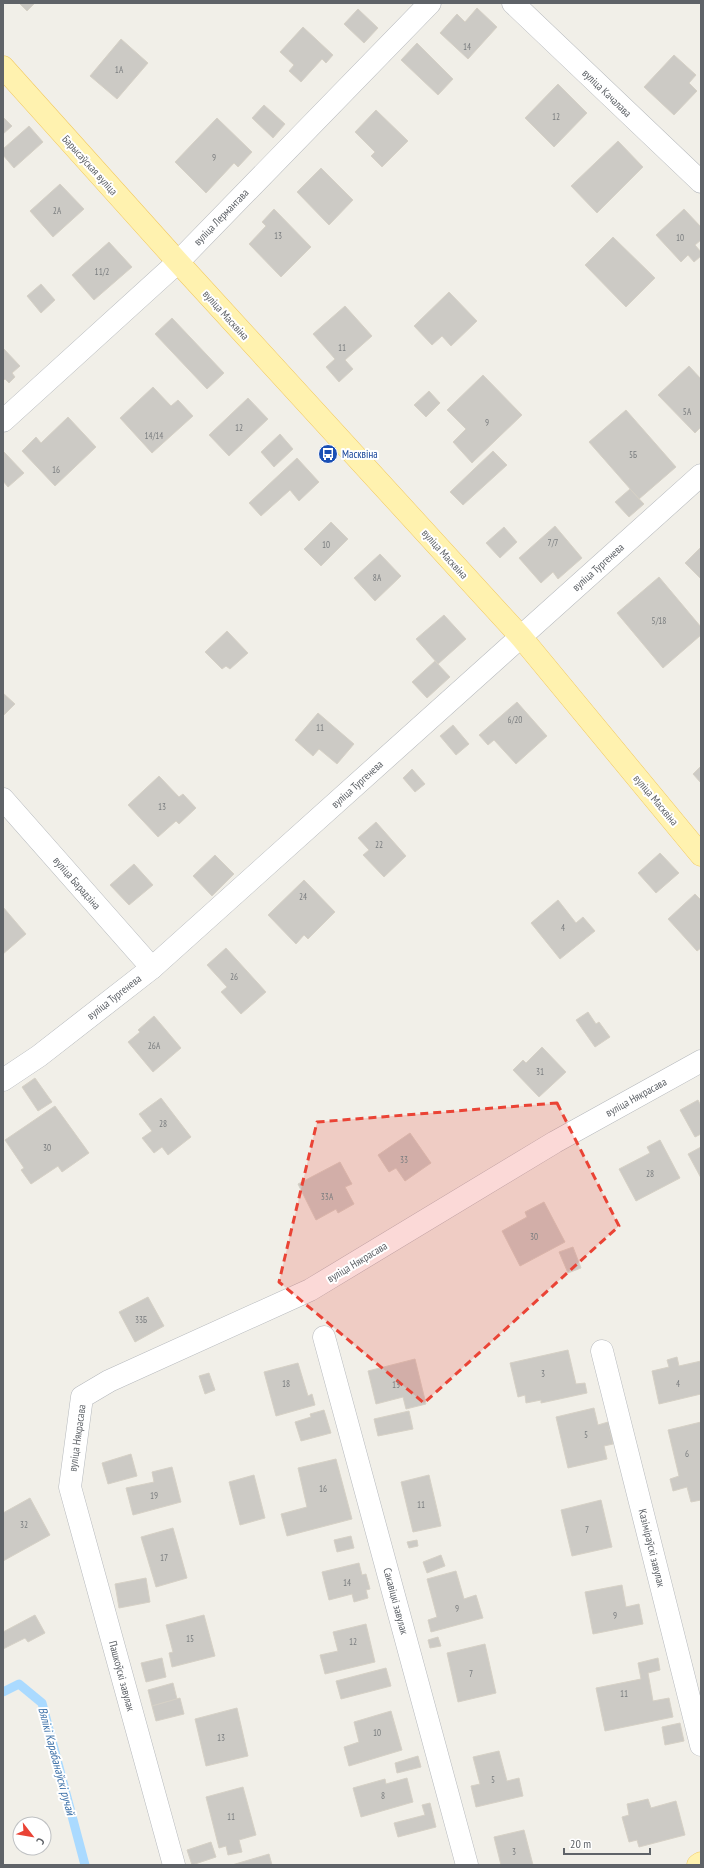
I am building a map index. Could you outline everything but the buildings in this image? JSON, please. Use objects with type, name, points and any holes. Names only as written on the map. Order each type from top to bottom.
[{"type":"main road","name":"Барысаўская вуліца","points":[[3,67],[178,262]]},
{"type":"main road","name":"вуліца Масквіна","points":[[178,262],[521,637],[701,854]]},
{"type":"street","name":"вуліца Лермантава","points":[[3,421],[178,262],[430,3]]},
{"type":"street","name":"вуліца Качалава","points":[[513,3],[701,182]]},
{"type":"street","name":"вуліца Тургенева","points":[[3,1080],[39,1056],[152,968],[701,475]]},
{"type":"street","name":"вуліца Барадзіна","points":[[3,799],[152,968]]},
{"type":"street","name":"вуліца Някрасава","points":[[70,1488],[82,1397],[109,1381],[310,1290],[554,1142],[701,1061]]},
{"type":"street","name":"Сакавіцкі завулак","points":[[324,1337],[467,1865]]},
{"type":"street","name":"Казіміраўскі завулак","points":[[602,1350],[701,1745]]},
{"type":"street","name":"Пашкоўскі завулак","points":[[70,1488],[174,1865]]},
{"type":"highlighted area","points":[[557,1103],[619,1226],[424,1403],[279,1282],[317,1122]]},
{"type":"waterway","name":"Вялікі Карабанаўскі ручай","points":[[3,1692],[19,1684],[42,1703],[85,1865]]},
{"type":"place","name":"Масквіна","points":[[328,454]]}]
